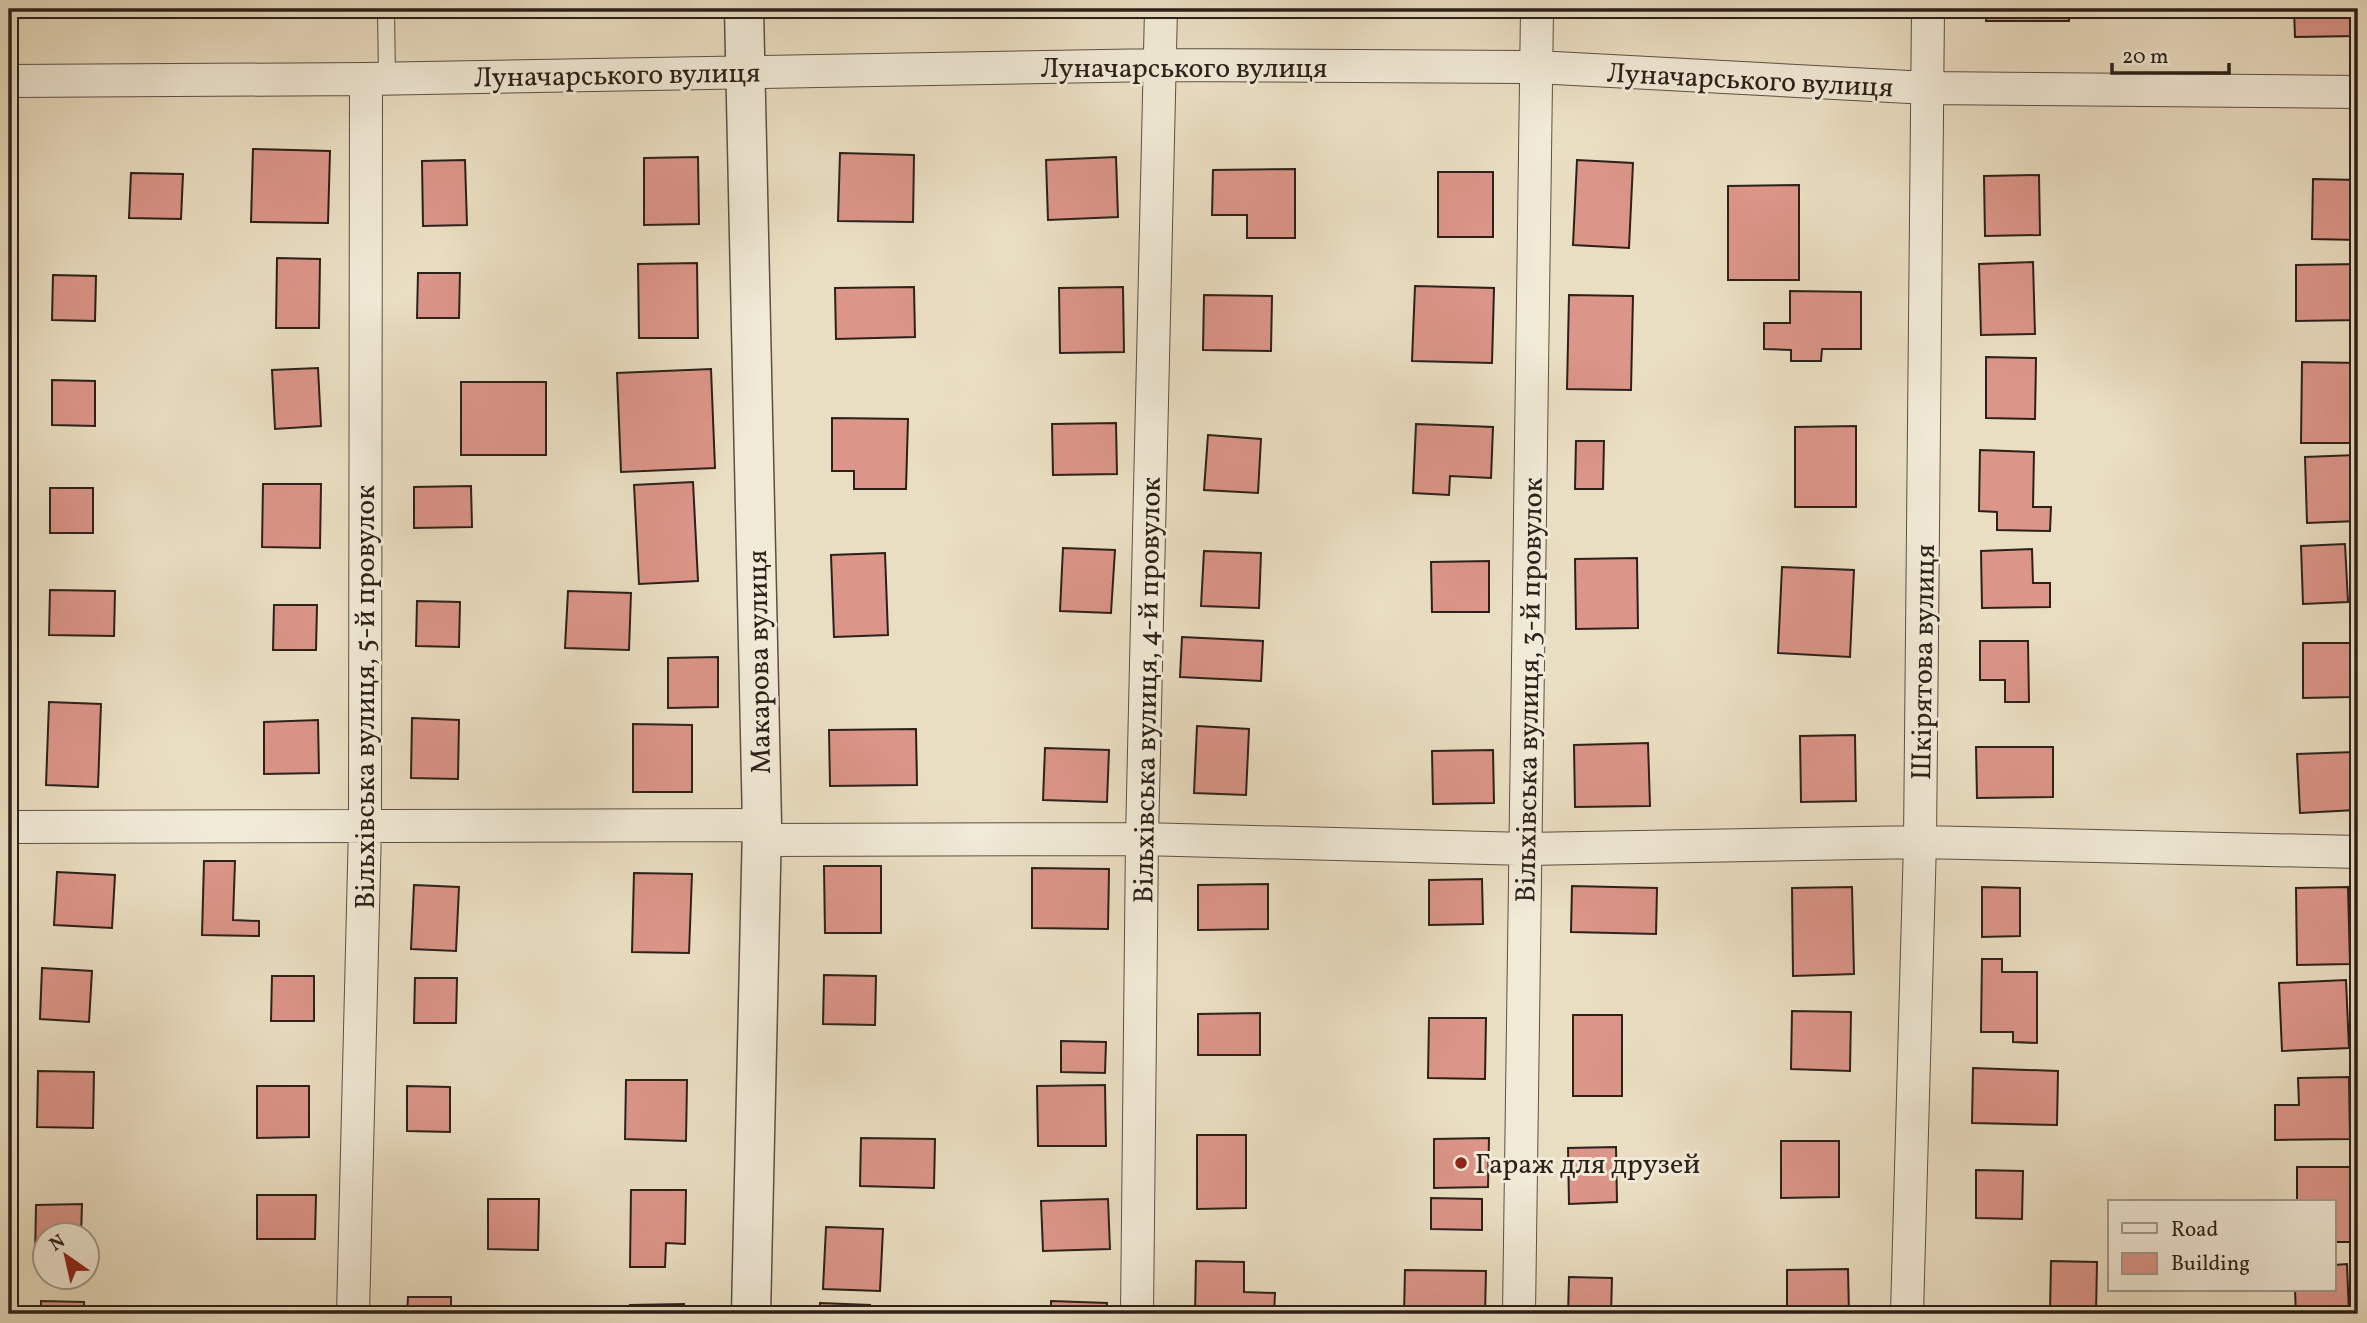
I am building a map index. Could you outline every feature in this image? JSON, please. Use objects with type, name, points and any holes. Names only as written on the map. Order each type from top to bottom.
[{"type":"street","name":"Макарова вулиця","points":[[744,9],[762,833],[751,1314]]},
{"type":"street","name":"Вільхівська вулиця, 4-й провулок","points":[[1137,1314],[1143,839],[1161,9]]},
{"type":"street","name":"Вільхівська вулиця, 3-й провулок","points":[[1519,1314],[1537,9]]},
{"type":"street","name":"Шкірятова вулиця","points":[[1907,1314],[1920,842],[1928,9]]},
{"type":"street","name":"Луначарського вулиця","points":[[9,81],[376,79],[1160,65],[1536,67],[1928,88],[2358,92]]},
{"type":"street","name":"Вільхівська вулиця, 5-й провулок","points":[[353,1314],[365,827],[376,79]]},
{"type":"street","points":[[9,827],[365,827],[1143,839],[1526,849],[1920,842],[2358,852]]},
{"type":"lane","points":[[376,79],[386,9]]},
{"type":"building","points":[[9,9],[103,9],[9,10]]},
{"type":"building","points":[[991,9],[1052,9],[1052,16],[991,17]]},
{"type":"building","points":[[1987,9],[2069,9],[2069,21],[1986,21]]},
{"type":"building","points":[[2294,9],[2358,9],[2358,36],[2295,37]]},
{"type":"building","points":[[253,149],[330,151],[328,223],[251,222]]},
{"type":"building","points":[[840,153],[914,155],[913,222],[838,221]]},
{"type":"building","points":[[698,157],[699,224],[644,225],[644,158]]},
{"type":"building","points":[[1116,157],[1118,217],[1048,220],[1046,160]]},
{"type":"building","points":[[465,160],[467,225],[423,226],[422,161]]},
{"type":"building","points":[[1577,160],[1633,163],[1629,248],[1573,245]]},
{"type":"building","points":[[1295,169],[1295,238],[1247,238],[1247,215],[1212,215],[1213,170]]},
{"type":"building","points":[[1438,172],[1493,172],[1493,237],[1438,237]]},
{"type":"building","points":[[131,173],[183,174],[181,219],[129,218]]},
{"type":"building","points":[[2039,175],[2040,235],[1985,236],[1984,176]]},
{"type":"building","points":[[2313,179],[2358,180],[2358,240],[2312,239]]},
{"type":"building","points":[[1799,185],[1799,280],[1728,280],[1728,186]]},
{"type":"building","points":[[277,258],[320,259],[319,328],[276,328]]},
{"type":"building","points":[[2033,262],[2035,334],[1981,335],[1979,264]]},
{"type":"building","points":[[697,263],[698,338],[639,338],[638,264]]},
{"type":"building","points":[[2358,264],[2358,320],[2296,321],[2296,265]]},
{"type":"building","points":[[418,273],[460,273],[459,318],[417,318]]},
{"type":"building","points":[[53,275],[96,276],[95,321],[52,320]]},
{"type":"building","points":[[1415,286],[1494,288],[1492,363],[1412,361]]},
{"type":"building","points":[[914,287],[915,337],[836,339],[835,288]]},
{"type":"building","points":[[1123,287],[1124,352],[1060,353],[1059,288]]},
{"type":"building","points":[[1790,291],[1861,292],[1861,349],[1822,349],[1821,361],[1791,361],[1791,350],[1764,349],[1764,323],[1790,323]]},
{"type":"building","points":[[1204,295],[1272,296],[1271,351],[1203,350]]},
{"type":"building","points":[[1569,295],[1633,296],[1631,390],[1567,389]]},
{"type":"building","points":[[1986,357],[2036,358],[2035,419],[1986,418]]},
{"type":"building","points":[[2302,362],[2358,363],[2358,443],[2301,443]]},
{"type":"building","points":[[318,368],[321,426],[275,429],[272,370]]},
{"type":"building","points":[[711,369],[715,468],[621,472],[617,373]]},
{"type":"building","points":[[52,380],[95,381],[95,426],[52,425]]},
{"type":"building","points":[[461,382],[546,382],[546,455],[461,455]]},
{"type":"building","points":[[832,418],[908,419],[906,489],[854,489],[854,471],[832,471]]},
{"type":"building","points":[[1116,423],[1117,474],[1053,475],[1052,424]]},
{"type":"building","points":[[1416,424],[1493,427],[1491,478],[1450,476],[1449,495],[1413,493]]},
{"type":"building","points":[[1856,426],[1856,507],[1795,507],[1795,427]]},
{"type":"building","points":[[1208,435],[1261,439],[1258,493],[1204,490]]},
{"type":"building","points":[[1576,441],[1604,441],[1603,489],[1575,489]]},
{"type":"building","points":[[1980,450],[2034,452],[2033,507],[2051,507],[2050,531],[1997,530],[1997,512],[1979,511]]},
{"type":"building","points":[[2356,455],[2358,521],[2307,523],[2305,457]]},
{"type":"building","points":[[693,482],[698,581],[639,584],[634,485]]},
{"type":"building","points":[[263,484],[321,484],[320,548],[262,547]]},
{"type":"building","points":[[471,486],[472,527],[414,528],[414,487]]},
{"type":"building","points":[[50,488],[93,488],[93,533],[50,533]]},
{"type":"building","points":[[2345,544],[2348,602],[2303,604],[2301,546]]},
{"type":"building","points":[[1063,548],[1115,550],[1111,613],[1060,611]]},
{"type":"building","points":[[2032,549],[2033,583],[2050,583],[2050,607],[1982,608],[1981,551]]},
{"type":"building","points":[[1204,551],[1261,553],[1259,608],[1201,606]]},
{"type":"building","points":[[885,553],[888,635],[834,637],[831,555]]},
{"type":"building","points":[[1637,558],[1638,628],[1576,629],[1575,559]]},
{"type":"building","points":[[1489,561],[1489,612],[1432,612],[1431,562]]},
{"type":"building","points":[[1782,567],[1854,570],[1850,657],[1778,653]]},
{"type":"building","points":[[50,590],[115,591],[114,636],[49,635]]},
{"type":"building","points":[[568,591],[631,593],[629,650],[565,648]]},
{"type":"building","points":[[417,601],[460,602],[459,647],[416,646]]},
{"type":"building","points":[[274,605],[317,605],[316,650],[273,650]]},
{"type":"building","points":[[1182,637],[1263,641],[1261,681],[1180,677]]},
{"type":"building","points":[[1980,641],[2028,641],[2029,702],[2005,702],[2005,680],[1980,680]]},
{"type":"building","points":[[2303,643],[2352,643],[2353,697],[2303,698]]},
{"type":"building","points":[[718,657],[718,707],[668,708],[668,658]]},
{"type":"building","points":[[49,702],[101,704],[98,787],[46,785]]},
{"type":"building","points":[[412,718],[459,720],[458,779],[411,778]]},
{"type":"building","points":[[318,720],[319,773],[264,774],[264,722]]},
{"type":"building","points":[[633,724],[692,725],[692,792],[633,792]]},
{"type":"building","points":[[1197,726],[1249,729],[1246,795],[1194,793]]},
{"type":"building","points":[[916,729],[917,785],[830,786],[829,730]]},
{"type":"building","points":[[1855,735],[1856,801],[1801,802],[1800,736]]},
{"type":"building","points":[[1648,743],[1650,806],[1575,807],[1574,745]]},
{"type":"building","points":[[1976,747],[2053,747],[2053,797],[1977,798]]},
{"type":"building","points":[[1045,748],[1109,750],[1107,802],[1043,800]]},
{"type":"building","points":[[1493,750],[1494,803],[1433,804],[1432,751]]},
{"type":"building","points":[[2354,752],[2356,810],[2300,813],[2297,754]]},
{"type":"building","points":[[204,861],[235,861],[233,920],[259,921],[259,936],[202,935]]},
{"type":"building","points":[[824,866],[881,866],[881,933],[825,933]]},
{"type":"building","points":[[1032,868],[1109,869],[1108,929],[1032,928]]},
{"type":"building","points":[[57,872],[115,875],[112,928],[54,925]]},
{"type":"building","points":[[634,873],[692,874],[689,953],[632,952]]},
{"type":"building","points":[[1482,879],[1483,924],[1429,925],[1429,880]]},
{"type":"building","points":[[1268,884],[1268,929],[1198,930],[1198,885]]},
{"type":"building","points":[[414,885],[459,887],[456,951],[411,949]]},
{"type":"building","points":[[1572,886],[1657,888],[1656,934],[1571,932]]},
{"type":"building","points":[[1852,887],[1854,974],[1793,976],[1792,888]]},
{"type":"building","points":[[1982,887],[2020,888],[2020,936],[1982,937]]},
{"type":"building","points":[[2348,887],[2350,964],[2297,965],[2296,888]]},
{"type":"building","points":[[1982,959],[2002,959],[2002,972],[2037,972],[2037,1043],[2013,1042],[2013,1032],[1981,1032]]},
{"type":"building","points":[[42,968],[92,971],[89,1022],[40,1019]]},
{"type":"building","points":[[824,975],[876,976],[875,1025],[823,1024]]},
{"type":"building","points":[[272,976],[314,976],[314,1021],[271,1021]]},
{"type":"building","points":[[415,978],[457,978],[456,1023],[414,1023]]},
{"type":"building","points":[[2346,980],[2349,1048],[2282,1051],[2279,983]]},
{"type":"building","points":[[1792,1011],[1851,1012],[1850,1071],[1791,1069]]},
{"type":"building","points":[[1260,1013],[1260,1055],[1198,1055],[1198,1014]]},
{"type":"building","points":[[1573,1015],[1622,1015],[1622,1096],[1573,1096]]},
{"type":"building","points":[[1429,1018],[1486,1018],[1485,1079],[1428,1078]]},
{"type":"building","points":[[1061,1041],[1106,1042],[1105,1073],[1061,1072]]},
{"type":"building","points":[[1973,1068],[2058,1071],[2057,1125],[1972,1123]]},
{"type":"building","points":[[38,1071],[94,1072],[93,1128],[37,1127]]},
{"type":"building","points":[[2349,1077],[2350,1139],[2275,1140],[2275,1105],[2299,1105],[2298,1078]]},
{"type":"building","points":[[626,1080],[687,1080],[686,1141],[625,1139]]},
{"type":"building","points":[[1105,1085],[1106,1146],[1038,1146],[1037,1086]]},
{"type":"building","points":[[257,1086],[309,1086],[309,1137],[257,1138]]},
{"type":"building","points":[[407,1086],[450,1087],[450,1132],[407,1131]]},
{"type":"building","points":[[1197,1135],[1246,1135],[1246,1208],[1197,1209]]},
{"type":"building","points":[[861,1138],[935,1139],[934,1188],[860,1186]]},
{"type":"building","name":"Гараж для друзей","points":[[1489,1138],[1488,1187],[1434,1188],[1434,1139]]},
{"type":"building","points":[[1781,1141],[1839,1141],[1839,1197],[1781,1198]]},
{"type":"building","points":[[1616,1147],[1617,1202],[1569,1204],[1568,1148]]},
{"type":"building","points":[[2297,1167],[2351,1167],[2352,1242],[2336,1242],[2336,1200],[2297,1200]]},
{"type":"building","points":[[1976,1170],[2023,1171],[2022,1219],[1976,1218]]},
{"type":"building","points":[[631,1190],[686,1190],[685,1244],[666,1243],[665,1267],[630,1267]]},
{"type":"building","points":[[257,1195],[316,1195],[315,1239],[257,1239]]},
{"type":"building","points":[[1431,1198],[1482,1199],[1482,1230],[1431,1229]]},
{"type":"building","points":[[488,1199],[539,1199],[538,1250],[488,1249]]},
{"type":"building","points":[[1108,1199],[1110,1249],[1043,1251],[1041,1201]]},
{"type":"building","points":[[82,1204],[81,1222],[36,1222],[36,1205]]},
{"type":"building","points":[[826,1227],[883,1229],[880,1291],[823,1289]]},
{"type":"building","points":[[1196,1261],[1244,1262],[1244,1292],[1275,1293],[1274,1314],[1195,1314]]},
{"type":"building","points":[[2051,1261],[2097,1262],[2096,1314],[2050,1314]]},
{"type":"building","points":[[2347,1264],[2349,1314],[2296,1314],[2295,1292],[2336,1292],[2336,1265]]},
{"type":"building","points":[[1848,1269],[1849,1314],[1787,1314],[1787,1270]]},
{"type":"building","points":[[1405,1270],[1486,1271],[1485,1314],[1404,1314]]},
{"type":"building","points":[[1569,1277],[1612,1278],[1611,1314],[1568,1314]]},
{"type":"building","points":[[408,1297],[451,1297],[451,1314],[407,1314]]},
{"type":"building","points":[[41,1301],[84,1302],[84,1314],[41,1314]]},
{"type":"building","points":[[1051,1301],[1107,1303],[1106,1314],[1051,1314]]},
{"type":"building","points":[[820,1303],[870,1305],[869,1314],[819,1314]]},
{"type":"building","points":[[684,1304],[684,1314],[631,1314],[630,1305]]},
{"type":"building","points":[[309,1306],[309,1314],[244,1314],[244,1307]]},
{"type":"place","name":"Гараж для друзей","points":[[1461,1163]]}]
